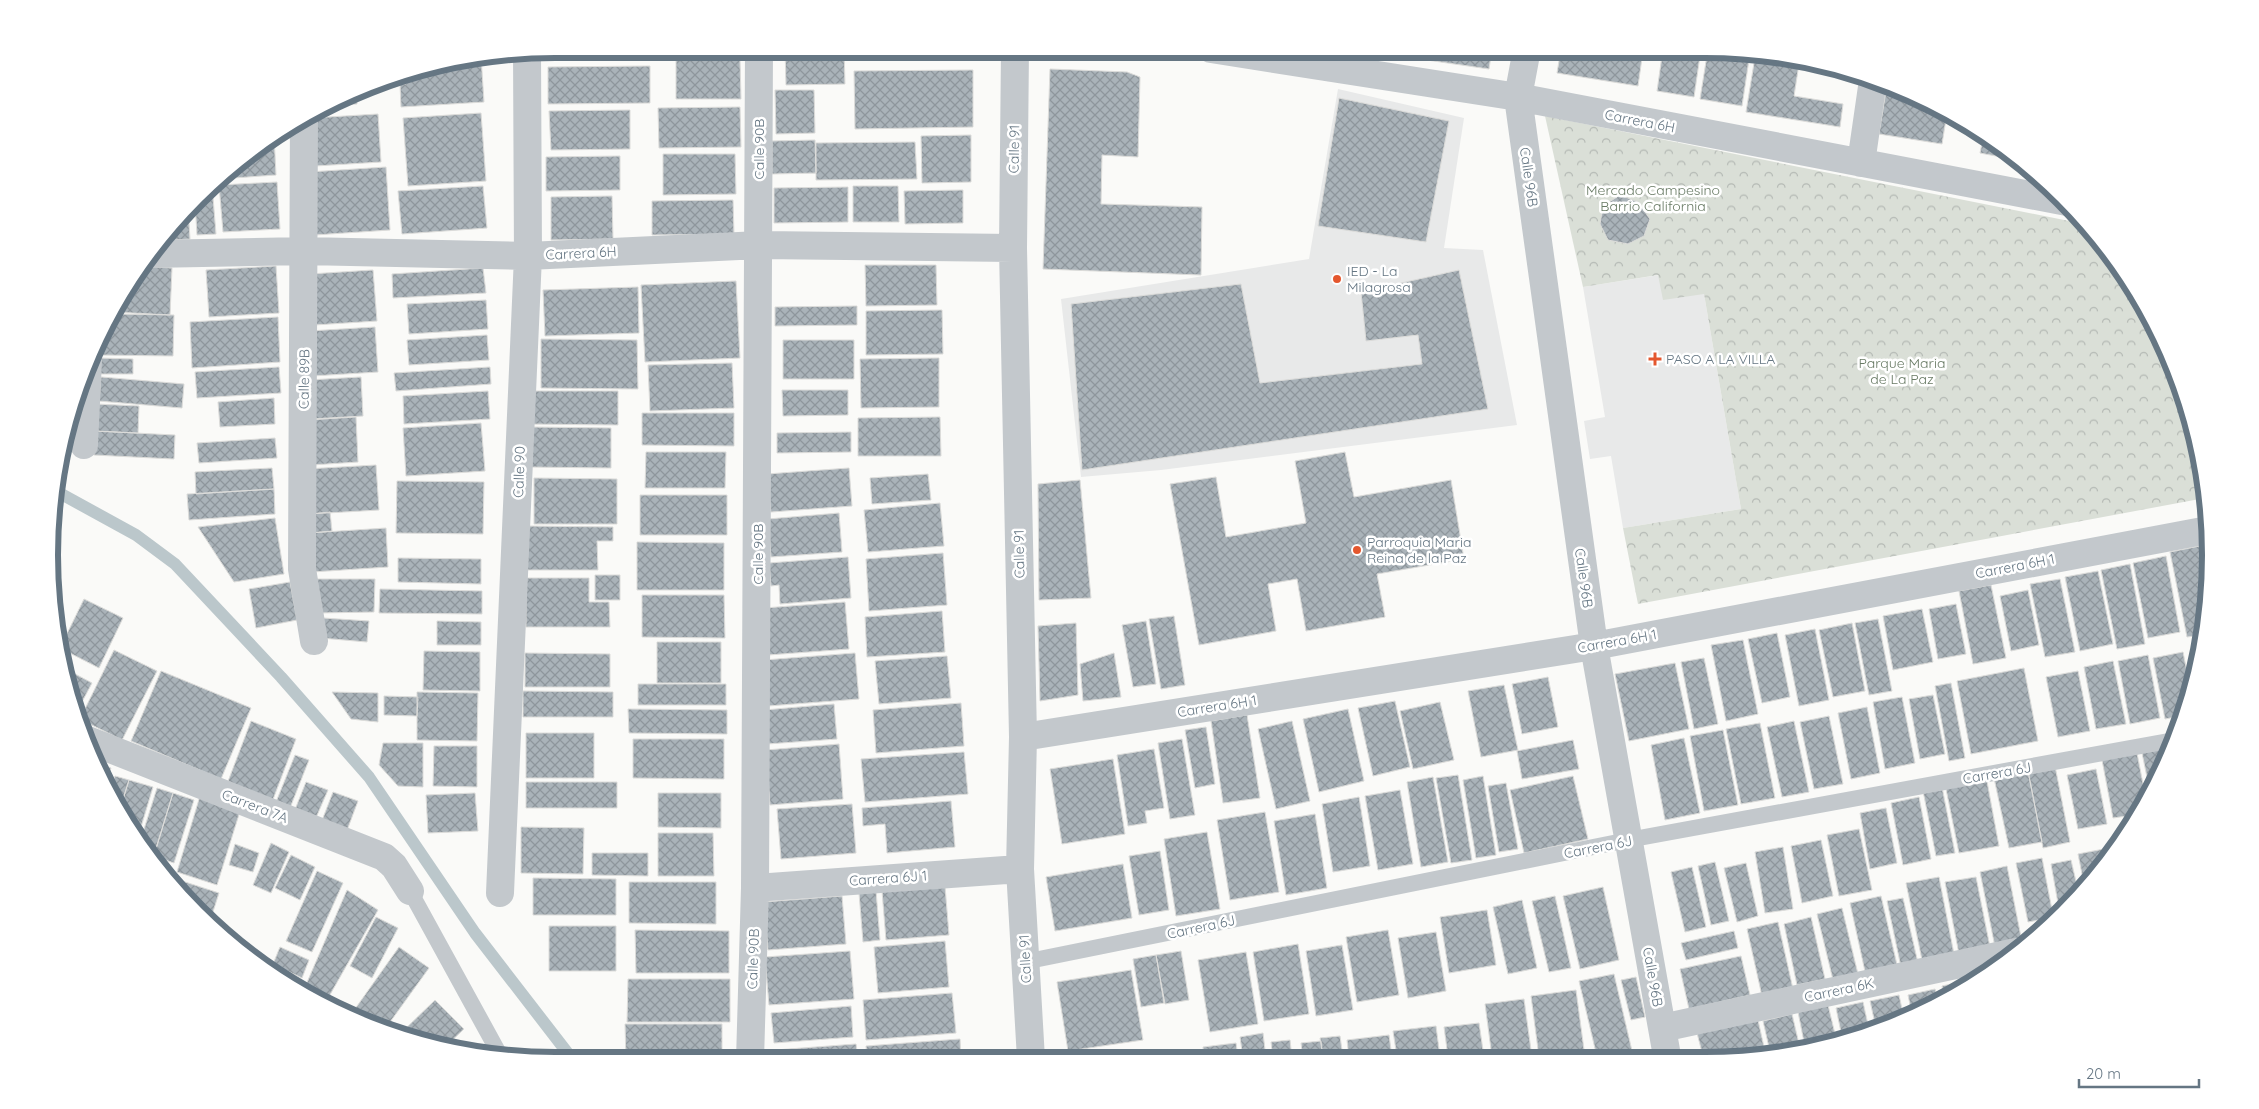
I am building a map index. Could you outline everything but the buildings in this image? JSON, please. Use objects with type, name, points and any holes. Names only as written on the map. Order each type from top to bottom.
[{"type":"street","name":"Calle 90B","points":[[750,1052],[755,888],[760,245],[759,58]]},
{"type":"street","name":"Calle 91","points":[[1015,58],[1013,248],[1023,737],[1020,869],[1031,1052]]},
{"type":"street","name":"Carrera 6H","points":[[1269,58],[1518,97],[2052,199]]},
{"type":"street","name":"Calle 96B","points":[[1525,58],[1518,97],[1594,646],[1666,1052]]},
{"type":"street","name":"Calle 90","points":[[500,893],[528,256],[527,59]]},
{"type":"street","points":[[1860,163],[1872,87]]},
{"type":"street","name":"Calle 89B","points":[[304,125],[305,251],[302,569],[314,641]]},
{"type":"street","name":"Carrera 6H","points":[[159,254],[305,251],[528,256],[760,245],[1013,248]]},
{"type":"street","points":[[84,445],[87,387]]},
{"type":"street","name":"Carrera 6H 1","points":[[1023,737],[1594,646],[2201,531]]},
{"type":"street","name":"Carrera 7A","points":[[94,743],[384,857],[394,866],[410,892]]},
{"type":"street","name":"Carrera 6J 1","points":[[755,888],[1020,869]]},
{"type":"street","name":"Carrera 6K","points":[[1662,1028],[1997,956]]},
{"type":"lane","name":"Carrera 6J","points":[[1024,962],[1628,840],[2165,742]]},
{"type":"lane","points":[[410,892],[496,1048]]},
{"type":"shaded area","name":"IED - La Milagrosa","points":[[1338,89],[1464,118],[1444,248],[1483,250],[1517,425],[1161,470],[1081,477],[1061,299],[1309,259]]},
{"type":"shaded area","name":"PASO A LA VILLA","points":[[1659,275],[1704,294],[1741,509],[1623,528],[1611,456],[1590,459],[1584,421],[1605,417],[1583,287]]},
{"type":"green space","name":"Parque Maria de La Paz","points":[[1545,116],[2073,222],[2118,278],[2135,306],[2164,364],[2185,426],[2198,499],[1638,604],[1623,528],[1741,509],[1704,294],[1663,300],[1658,275],[1583,287]]},
{"type":"waterway","points":[[62,494],[136,535],[175,564],[281,677],[369,777],[475,933],[567,1052]]},
{"type":"place","name":"IED - La Milagrosa","points":[[1337,279]]},
{"type":"place","name":"PASO A LA VILLA","points":[[1655,359]]},
{"type":"place","name":"Parroquia Maria Reina de la Paz","points":[[1357,550]]},
{"type":"park label","name":"Mercado Campesino Barrio California","points":[[1653,198]]}]
